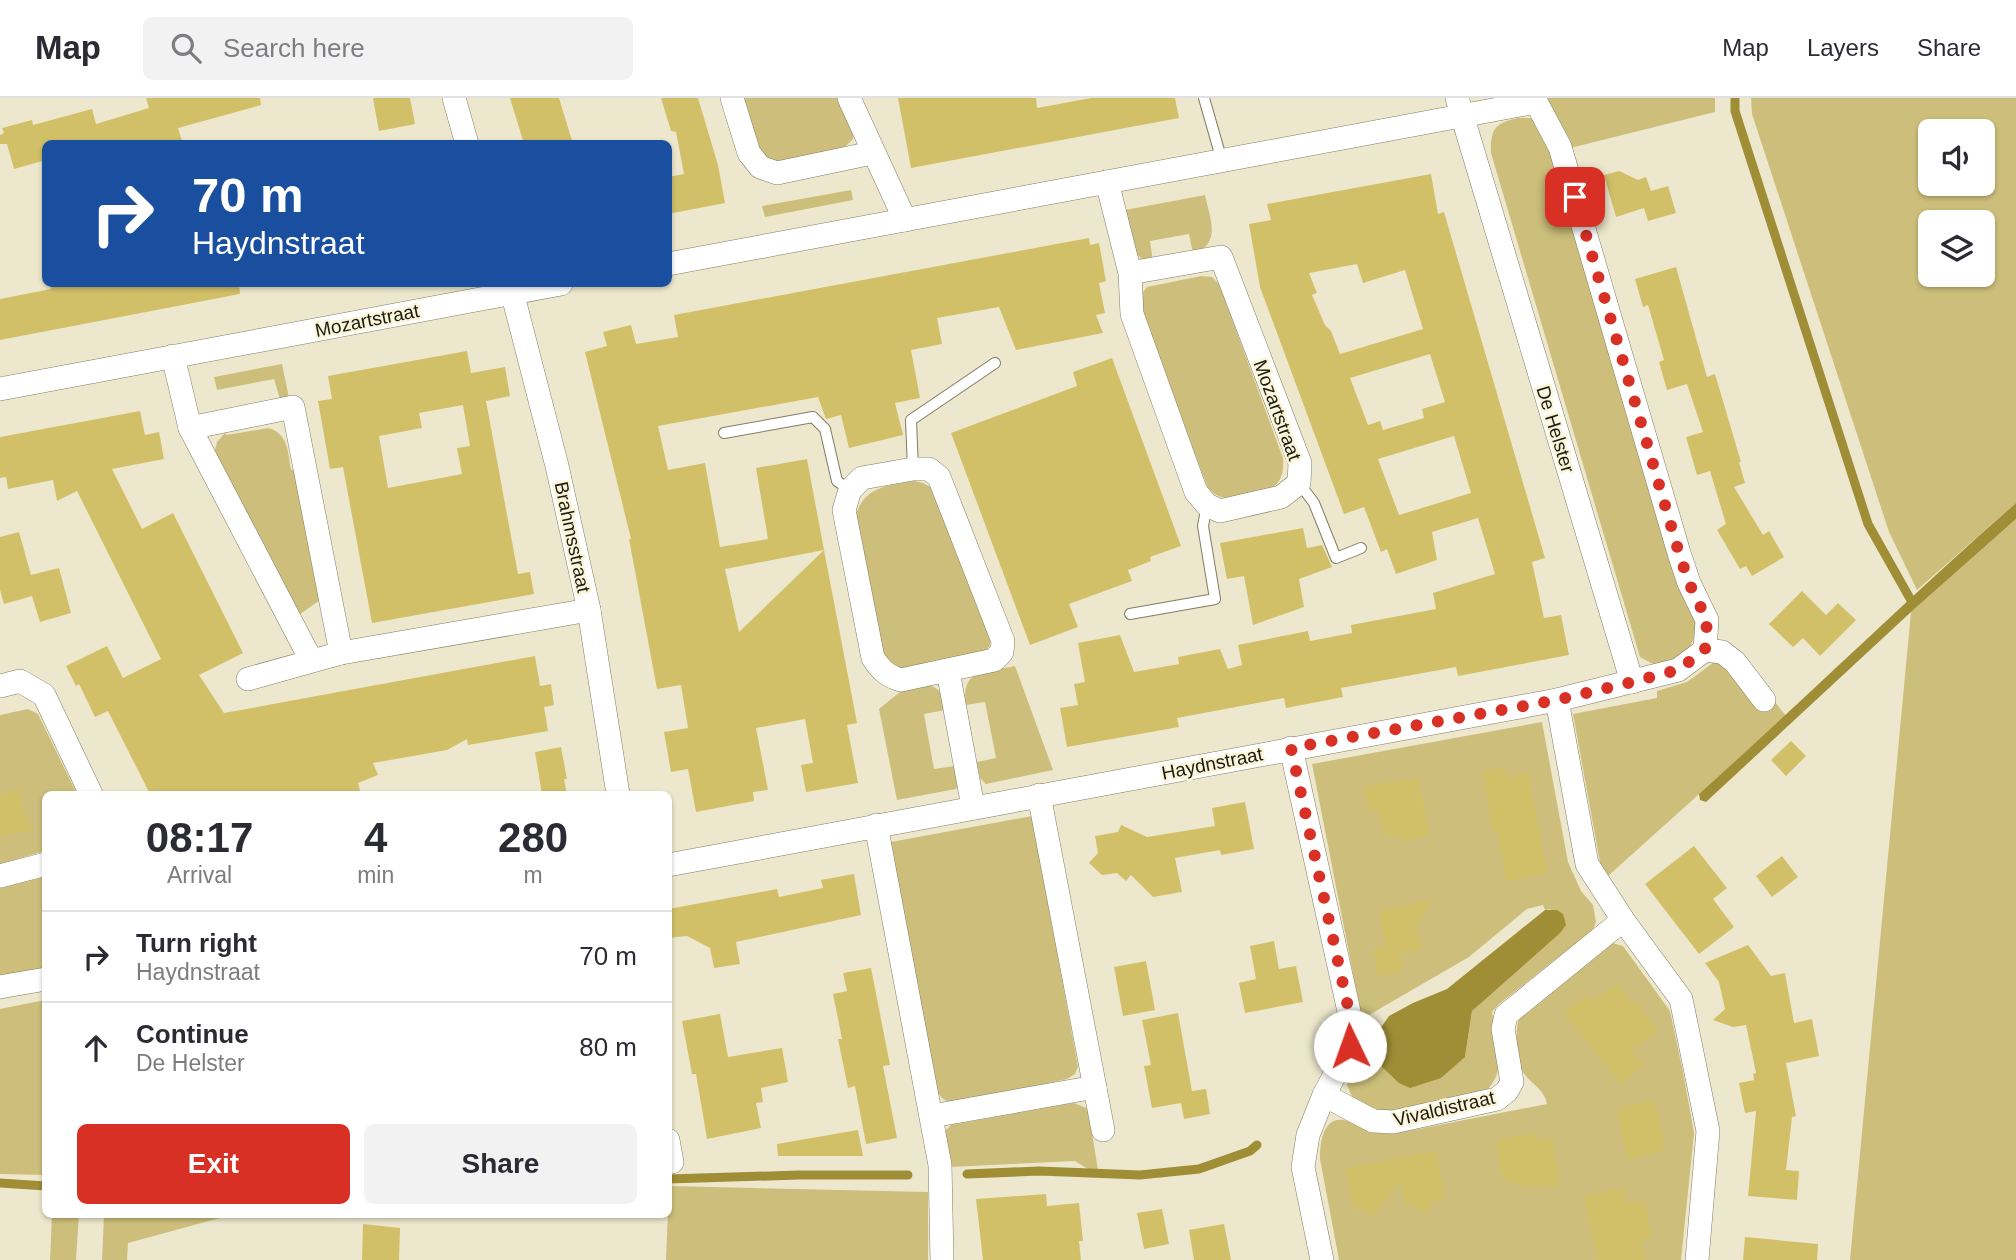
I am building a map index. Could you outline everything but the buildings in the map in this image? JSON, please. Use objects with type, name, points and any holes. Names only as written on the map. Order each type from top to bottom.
[{"type":"street","points":[[454,98],[466,140]]},
{"type":"street","points":[[732,98],[748,153],[760,167],[777,173],[873,153]]},
{"type":"street","points":[[849,98],[905,220]]},
{"type":"street","points":[[672,263],[1222,161],[1460,107],[1535,100],[1560,147],[1679,553],[1689,583],[1707,620],[1705,650]]},
{"type":"street","name":"De Helster","points":[[1460,107],[1632,682]]},
{"type":"street","points":[[1107,182],[1130,273],[1132,314],[1196,492],[1207,505]]},
{"type":"street","name":"Mozartstraat","points":[[1130,273],[1221,257],[1300,463],[1299,484],[1281,497],[1220,511],[1207,505]]},
{"type":"street","name":"Mozartstraat","points":[[0,389],[512,288]]},
{"type":"street","name":"Brahmsstraat","points":[[512,288],[557,466],[589,610],[618,791]]},
{"type":"street","points":[[173,356],[190,428],[311,660]]},
{"type":"street","points":[[190,428],[293,407],[341,653]]},
{"type":"street","points":[[913,469],[929,469],[939,477],[1003,641],[1002,652],[994,660],[901,680],[890,677],[881,670],[873,658],[844,510],[850,490],[862,478],[913,469]]},
{"type":"street","points":[[248,679],[341,653],[589,610]]},
{"type":"street","points":[[1632,682],[1678,670],[1705,650],[1722,652],[1735,662],[1764,699]]},
{"type":"street","points":[[948,671],[973,807]]},
{"type":"street","points":[[0,686],[20,681],[44,695],[91,791]]},
{"type":"street","name":"Haydnstraat","points":[[672,864],[1557,700],[1632,682]]},
{"type":"street","points":[[1557,700],[1587,864],[1623,920],[1681,999],[1708,1131],[1697,1260]]},
{"type":"street","points":[[1291,748],[1350,1016],[1350,1046],[1324,1095],[1308,1135],[1303,1167],[1322,1260]]},
{"type":"street","points":[[1040,795],[1103,1130]]},
{"type":"street","points":[[876,825],[940,1165],[942,1260]]},
{"type":"street","points":[[0,876],[42,865]]},
{"type":"street","name":"Vivaldistraat","points":[[1324,1095],[1373,1121],[1393,1122],[1497,1099],[1507,1091],[1512,1082],[1503,1029],[1506,1014],[1623,920]]},
{"type":"street","points":[[0,987],[42,980]]},
{"type":"street","points":[[932,1116],[1095,1087]]},
{"type":"lane","points":[[1204,98],[1222,161]]},
{"type":"lane","points":[[913,469],[911,420],[995,363]]},
{"type":"lane","points":[[724,433],[813,417],[825,429],[838,481],[850,490]]},
{"type":"lane","points":[[1299,484],[1314,503],[1336,558],[1361,548]]},
{"type":"lane","points":[[1130,614],[1215,599],[1203,526],[1207,505]]},
{"type":"shaded area","points":[[742,98],[840,98],[854,128],[853,139],[843,149],[780,161],[767,159],[757,146]]},
{"type":"shaded area","points":[[1546,98],[1715,98],[1715,112],[1570,148]]},
{"type":"shaded area","points":[[1751,98],[2016,98],[2016,503],[1917,590],[1889,532],[1752,114]]},
{"type":"shaded area","points":[[1533,118],[1550,148],[1698,628],[1688,652],[1664,666],[1640,657],[1491,153],[1496,128],[1504,122]]},
{"type":"shaded area","points":[[851,190],[853,200],[765,217],[762,206]]},
{"type":"shaded area","points":[[1205,195],[1212,229],[1208,244],[1193,254],[1189,234],[1150,241],[1153,262],[1139,257],[1129,235],[1125,210]]},
{"type":"shaded area","points":[[1201,276],[1212,277],[1219,284],[1283,458],[1282,474],[1276,485],[1238,498],[1218,496],[1208,488],[1138,307],[1140,296],[1147,287]]},
{"type":"shaded area","points":[[282,364],[289,398],[280,399],[274,379],[217,390],[214,377]]},
{"type":"shaded area","points":[[268,428],[280,434],[288,450],[320,600],[296,617],[214,454],[217,442],[225,433],[227,435]]},
{"type":"shaded area","points":[[914,481],[936,490],[990,636],[990,645],[985,652],[900,670],[880,654],[856,514],[865,498],[879,489]]},
{"type":"shaded area","points":[[2016,503],[2016,519],[1911,612],[1706,802],[1700,800],[1699,794]]},
{"type":"shaded area","points":[[2016,519],[2016,1260],[1850,1260],[1911,612]]},
{"type":"shaded area","points":[[1717,660],[1775,702],[1786,716],[1608,876],[1600,862],[1573,714],[1657,698],[1657,691],[1687,682]]},
{"type":"shaded area","points":[[1015,666],[1053,770],[986,784],[980,778],[977,762],[996,758],[985,702],[966,705],[967,684],[971,678],[986,671]]},
{"type":"shaded area","points":[[927,685],[940,693],[945,710],[924,714],[934,769],[955,766],[958,785],[956,789],[897,800],[879,709],[905,688]]},
{"type":"shaded area","points":[[28,709],[38,714],[76,791],[42,791],[42,852],[0,864],[0,715]]},
{"type":"shaded area","points":[[1542,722],[1568,862],[1581,891],[1593,905],[1596,922],[1593,930],[1492,1012],[1499,1063],[1487,1090],[1396,1112],[1379,1110],[1353,1099],[1347,1085],[1360,1048],[1362,1028],[1375,1036],[1375,1049],[1465,1057],[1472,1011],[1492,992],[1551,909],[1545,910],[1543,905],[1527,909],[1469,957],[1362,1019],[1312,764]]},
{"type":"shaded area","points":[[1032,816],[1078,1067],[1075,1074],[1067,1079],[952,1103],[938,1093],[891,842]]},
{"type":"shaded area","points":[[42,873],[42,971],[0,978],[0,885]]},
{"type":"shaded area","points":[[1545,910],[1557,910],[1563,914],[1566,925],[1472,1011],[1465,1057],[1441,1078],[1410,1088],[1399,1083],[1382,1067],[1377,1058],[1375,1036],[1389,1016],[1447,989]]},
{"type":"shaded area","points":[[1612,943],[1623,946],[1670,1011],[1694,1133],[1681,1260],[1339,1260],[1320,1159],[1326,1127],[1336,1120],[1343,1120],[1373,1132],[1393,1134],[1547,1104],[1521,1067],[1517,1044],[1520,1017]]},
{"type":"shaded area","points":[[42,1001],[42,1175],[0,1174],[0,1009]]},
{"type":"shaded area","points":[[1074,1103],[1086,1108],[1089,1115],[1099,1176],[1075,1161],[951,1167],[945,1131],[951,1125]]},
{"type":"shaded area","points":[[672,1186],[928,1192],[928,1260],[666,1260],[668,1218],[672,1218]]},
{"type":"shaded area","points":[[52,1218],[79,1218],[76,1260],[50,1260]]},
{"type":"shaded area","points":[[104,1218],[220,1218],[128,1243],[127,1260],[102,1260]]},
{"type":"waterway","points":[[1735,98],[1735,111],[1868,524],[1912,602]]},
{"type":"waterway","points":[[967,1174],[1039,1171],[1140,1175],[1199,1169],[1250,1151],[1257,1145]]},
{"type":"waterway","points":[[672,1179],[908,1175]]},
{"type":"waterway","points":[[0,1183],[42,1186]]},
{"type":"route","points":[[1350,1046],[1350,1016],[1291,748],[1557,700],[1678,670],[1705,650],[1707,620],[1689,583],[1679,553],[1575,197]]}]
